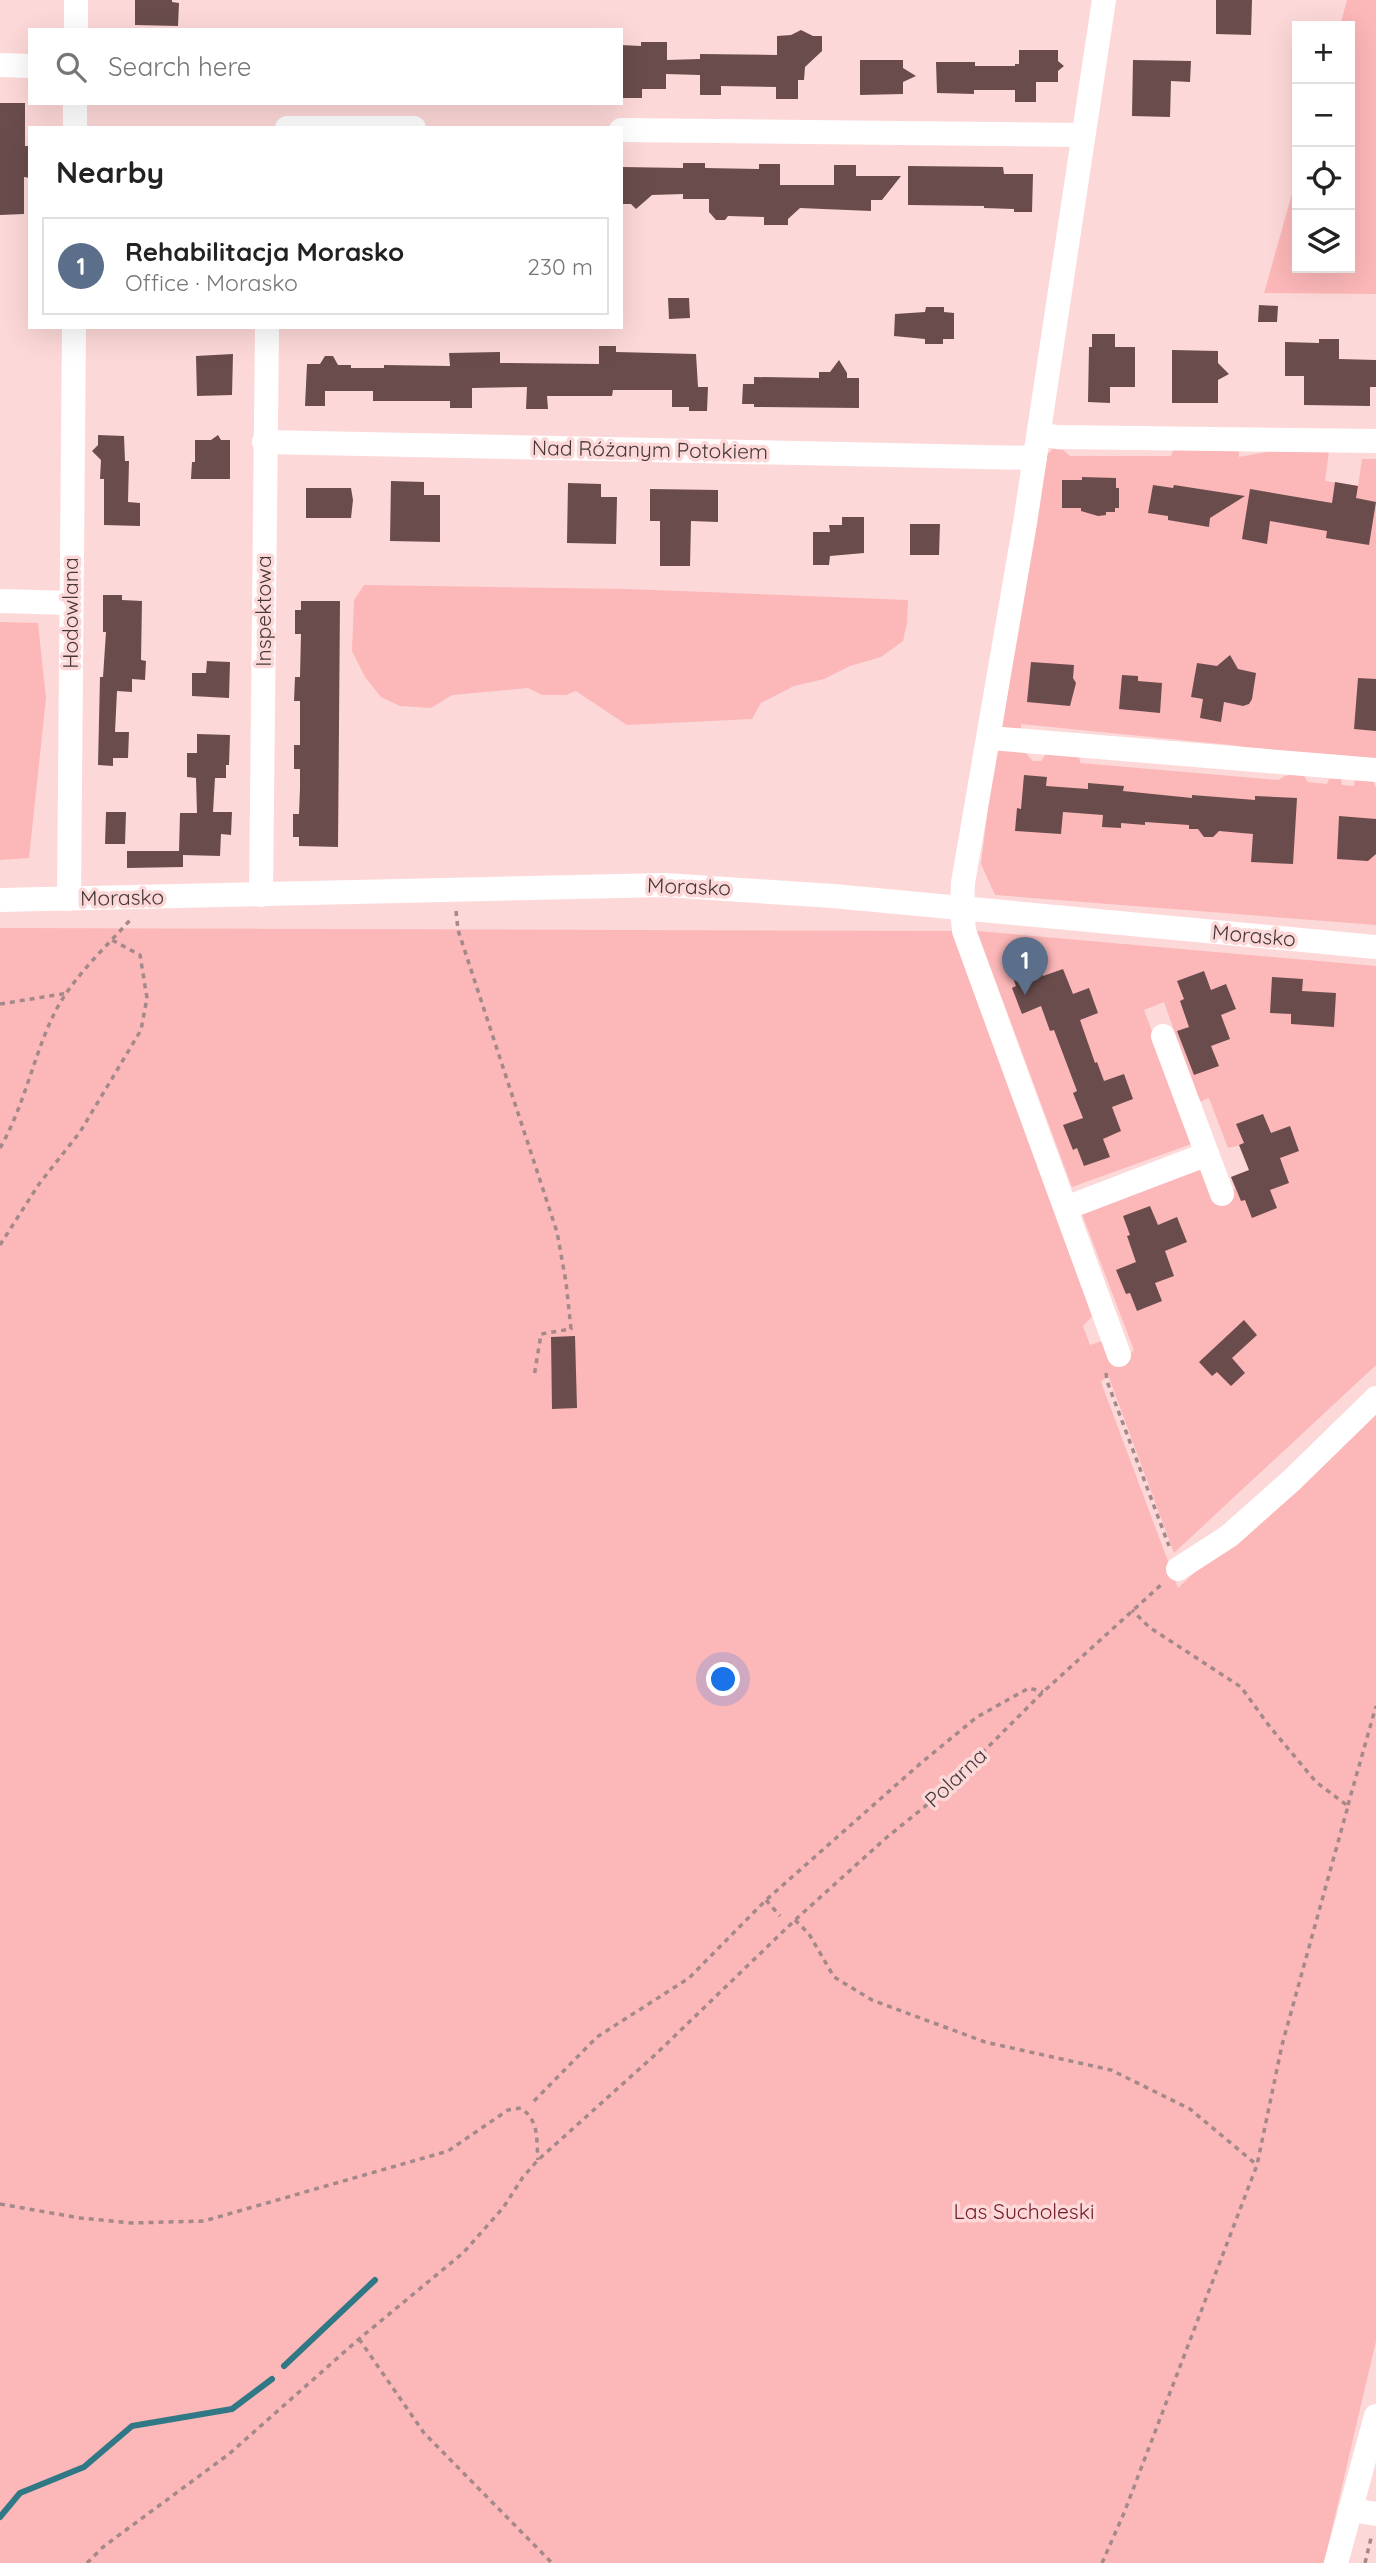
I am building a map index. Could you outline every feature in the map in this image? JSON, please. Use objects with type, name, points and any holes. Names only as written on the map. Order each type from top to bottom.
[{"type":"street","points":[[76,0],[76,28]]},
{"type":"street","points":[[1104,0],[1037,446],[961,908],[964,931],[1119,1355]]},
{"type":"street","points":[[0,65],[28,66]]},
{"type":"street","points":[[75,105],[75,126]]},
{"type":"street","points":[[623,130],[1083,135]]},
{"type":"street","name":"Hodowlana","points":[[69,899],[74,329]]},
{"type":"street","name":"Inspektowa","points":[[261,895],[267,329]]},
{"type":"street","points":[[1037,446],[1057,437],[1376,441]]},
{"type":"street","name":"Nad Różanym Potokiem","points":[[264,442],[1037,446]]},
{"type":"street","points":[[0,601],[71,603]]},
{"type":"street","points":[[990,738],[1376,771]]},
{"type":"street","name":"Morasko","points":[[0,900],[666,885],[774,891],[1376,947]]},
{"type":"street","points":[[1163,1037],[1222,1194]]},
{"type":"street","points":[[1066,1208],[1207,1154]]},
{"type":"street","points":[[1178,1569],[1229,1536],[1292,1480],[1376,1398]]},
{"type":"street","points":[[1336,2563],[1365,2516],[1376,2416]]},
{"type":"path","points":[[0,1148],[26,1092],[33,1064],[57,1009],[150,897]]},
{"type":"path","points":[[458,930],[557,1232],[566,1282],[571,1329],[541,1334],[534,1377]]},
{"type":"path","points":[[0,1245],[38,1184],[80,1132],[141,1030],[147,998],[139,955],[112,940]]},
{"type":"path","points":[[0,1004],[68,993]]},
{"type":"path","points":[[1119,1355],[1111,1361],[1107,1381],[1178,1569]]},
{"type":"path","name":"Polarna","points":[[87,2563],[103,2547],[229,2454],[359,2339],[463,2253],[503,2208],[537,2160],[656,2054],[795,1920],[886,1838],[944,1791],[1043,1692],[1178,1569]]},
{"type":"path","points":[[1132,1610],[1149,1627],[1241,1686],[1270,1727],[1316,1782],[1348,1806]]},
{"type":"path","points":[[534,2101],[597,2037],[689,1979],[766,1900],[977,1717],[1029,1688],[1043,1692]]},
{"type":"path","points":[[1102,2563],[1124,2513],[1257,2165],[1282,2045],[1376,1706]]},
{"type":"path","points":[[766,1900],[780,1916]]},
{"type":"path","points":[[795,1920],[809,1934],[834,1977],[872,2000],[985,2042],[1111,2070],[1190,2109],[1257,2165]]},
{"type":"path","points":[[0,2204],[80,2218],[131,2223],[204,2221],[448,2151],[508,2110],[521,2108],[530,2115],[535,2124],[537,2160]]},
{"type":"path","points":[[359,2339],[425,2432],[552,2563]]},
{"type":"path","points":[[1365,2516],[1365,2563]]},
{"type":"green space","points":[[1347,0],[1376,0],[1376,294],[1264,293],[1292,194],[1292,273],[1355,273],[1355,21],[1341,21]]},
{"type":"green space","points":[[1053,449],[1063,450],[1070,456],[1171,456],[1173,450],[1239,450],[1239,457],[1272,451],[1329,451],[1325,481],[1358,486],[1362,459],[1376,459],[1376,761],[1243,754],[1241,746],[1021,724],[1021,733],[1002,729],[1046,455]]},
{"type":"green space","points":[[364,585],[627,589],[908,600],[907,623],[903,641],[881,657],[850,666],[824,679],[794,686],[761,703],[752,719],[627,725],[576,691],[566,695],[542,695],[528,688],[452,695],[431,708],[400,706],[381,697],[365,677],[352,651],[354,600]]},
{"type":"green space","points":[[0,622],[38,623],[46,698],[29,858],[0,860]]},
{"type":"green space","points":[[999,748],[1022,749],[1033,761],[1041,761],[1047,752],[1079,754],[1080,763],[1279,780],[1288,775],[1297,775],[1304,776],[1308,782],[1327,784],[1329,779],[1341,779],[1342,785],[1354,786],[1355,780],[1373,781],[1376,788],[1376,925],[995,895],[981,864],[995,751]]},
{"type":"green space","name":"Las Sucholeski","points":[[0,928],[954,931],[1095,1313],[1083,1326],[1090,1345],[1105,1340],[1115,1367],[1134,1350],[1082,1214],[1203,1169],[1214,1196],[1235,1189],[1231,1177],[1249,1170],[1240,1145],[1228,1148],[1209,1098],[1199,1102],[1164,1002],[1144,1010],[1194,1143],[1072,1187],[977,931],[1376,966],[1376,1365],[1174,1553],[1108,1375],[1101,1382],[1178,1588],[1376,1403],[1376,2341],[1324,2563],[0,2563]]},
{"type":"building","points":[[135,0],[172,0],[179,3],[178,26],[135,25]]},
{"type":"building","points":[[1216,0],[1252,0],[1251,35],[1216,34]]},
{"type":"building","points":[[801,30],[813,36],[822,36],[822,51],[805,67],[804,80],[798,80],[798,99],[776,99],[776,87],[721,86],[721,95],[700,95],[700,75],[666,74],[666,89],[642,89],[642,98],[623,98],[623,45],[641,46],[641,42],[667,42],[667,60],[700,59],[700,54],[777,55],[777,36],[791,35]]},
{"type":"building","points":[[1019,50],[1058,50],[1058,61],[1064,66],[1058,71],[1058,82],[1036,82],[1036,102],[1015,102],[1015,90],[974,90],[974,94],[937,93],[936,62],[1015,66],[1019,64]]},
{"type":"building","points":[[860,60],[903,60],[903,68],[916,76],[903,82],[903,94],[860,95]]},
{"type":"building","points":[[1133,60],[1191,61],[1190,82],[1171,81],[1170,117],[1132,116]]},
{"type":"building","points":[[0,103],[25,103],[28,178],[24,177],[24,214],[0,215]]},
{"type":"building","points":[[683,163],[705,163],[705,168],[759,169],[759,164],[780,164],[780,185],[834,185],[834,165],[856,165],[856,176],[901,176],[882,200],[871,200],[871,211],[800,208],[788,219],[788,225],[764,225],[764,217],[728,216],[725,220],[716,220],[709,212],[709,199],[683,199],[683,194],[652,195],[636,209],[631,204],[623,204],[623,167],[683,168]]},
{"type":"building","points":[[908,166],[1003,167],[1004,174],[1033,174],[1032,212],[1014,212],[1014,209],[984,206],[908,205]]},
{"type":"building","points":[[668,298],[689,298],[690,318],[669,319]]},
{"type":"building","points":[[1259,305],[1278,306],[1277,322],[1258,322]]},
{"type":"building","points":[[926,307],[944,307],[944,312],[954,313],[954,339],[943,339],[943,344],[925,344],[925,339],[894,336],[895,314],[925,312]]},
{"type":"building","points":[[1092,334],[1115,334],[1115,347],[1135,347],[1135,387],[1110,387],[1110,403],[1088,402],[1089,347],[1092,347]]},
{"type":"building","points":[[1319,339],[1339,339],[1339,359],[1376,360],[1376,387],[1370,387],[1370,406],[1304,405],[1304,376],[1285,376],[1285,342],[1319,343]]},
{"type":"building","points":[[599,346],[616,346],[616,352],[696,354],[698,387],[708,387],[707,411],[672,407],[672,390],[613,390],[612,396],[547,396],[548,409],[526,409],[527,387],[472,388],[472,408],[450,408],[450,401],[373,401],[373,391],[325,391],[325,406],[305,406],[307,364],[320,364],[325,356],[333,356],[338,365],[351,365],[351,368],[384,368],[384,365],[450,366],[449,353],[500,352],[500,363],[599,364]]},
{"type":"building","points":[[1172,350],[1218,351],[1218,363],[1229,374],[1218,380],[1218,403],[1172,403]]},
{"type":"building","points":[[233,354],[232,395],[197,396],[196,356]]},
{"type":"building","points":[[839,360],[847,378],[859,378],[859,408],[754,407],[754,404],[742,404],[743,384],[754,384],[754,377],[819,378],[819,372],[830,372]]},
{"type":"building","points":[[98,435],[124,436],[125,461],[129,461],[128,502],[140,503],[140,526],[104,525],[104,479],[100,479],[101,460],[92,451],[98,445]]},
{"type":"building","points":[[218,435],[221,440],[230,440],[230,479],[191,479],[192,462],[195,462],[195,440],[211,440]]},
{"type":"building","points":[[1082,477],[1116,478],[1119,508],[1115,508],[1115,512],[1098,516],[1081,511],[1081,508],[1062,508],[1062,480],[1082,480]]},
{"type":"building","points":[[391,481],[424,482],[424,495],[440,495],[440,542],[390,541]]},
{"type":"building","points":[[1335,482],[1358,486],[1356,498],[1376,502],[1369,545],[1326,538],[1327,531],[1270,521],[1267,544],[1242,539],[1250,489],[1332,503]]},
{"type":"building","points":[[568,483],[601,484],[601,497],[617,497],[616,544],[567,543]]},
{"type":"building","points":[[1153,485],[1173,488],[1174,485],[1245,496],[1210,518],[1209,527],[1168,520],[1168,516],[1148,513]]},
{"type":"building","points":[[306,488],[351,488],[351,518],[306,518]]},
{"type":"building","points":[[650,489],[718,490],[718,522],[691,521],[690,566],[660,566],[660,521],[650,521]]},
{"type":"building","points":[[842,517],[864,517],[864,553],[830,556],[829,565],[813,565],[813,532],[830,532],[829,525],[842,525]]},
{"type":"building","points":[[910,524],[940,524],[939,555],[910,555]]},
{"type":"building","points":[[103,595],[122,595],[122,600],[142,601],[141,660],[146,661],[145,680],[132,679],[132,692],[117,691],[115,732],[129,732],[128,758],[113,758],[113,766],[98,765],[100,677],[103,677],[106,632],[103,632]]},
{"type":"building","points":[[301,601],[340,601],[338,847],[299,846],[299,837],[293,837],[293,814],[299,814],[300,788],[300,769],[294,769],[294,745],[300,745],[300,701],[294,701],[295,677],[300,677],[301,634],[295,634],[295,610],[301,610]]},
{"type":"building","points":[[1230,655],[1238,669],[1256,673],[1252,699],[1249,704],[1243,706],[1224,702],[1221,722],[1200,718],[1203,699],[1191,697],[1197,663],[1217,666]]},
{"type":"building","points":[[207,661],[230,662],[229,698],[192,696],[192,673],[206,673]]},
{"type":"building","points":[[1031,662],[1074,665],[1073,678],[1076,683],[1070,706],[1027,702]]},
{"type":"building","points":[[1122,675],[1138,676],[1138,681],[1162,683],[1160,713],[1119,709]]},
{"type":"building","points":[[1358,678],[1376,679],[1376,731],[1354,729]]},
{"type":"building","points":[[197,734],[230,735],[229,765],[226,765],[226,778],[215,778],[213,812],[232,812],[231,835],[221,834],[220,856],[183,855],[183,867],[127,868],[127,851],[179,851],[180,813],[197,813],[196,778],[187,777],[187,753],[197,753]]},
{"type":"building","points":[[1024,775],[1047,777],[1046,786],[1088,789],[1088,783],[1124,786],[1123,791],[1192,798],[1192,795],[1255,800],[1255,796],[1297,798],[1293,864],[1251,862],[1253,834],[1219,831],[1213,837],[1204,837],[1198,829],[1189,829],[1189,825],[1145,822],[1145,825],[1121,823],[1121,828],[1102,827],[1103,815],[1063,812],[1061,834],[1015,831],[1017,808],[1021,809]]},
{"type":"building","points":[[106,812],[126,812],[125,844],[105,844]]},
{"type":"building","points":[[1339,816],[1376,819],[1376,854],[1368,861],[1337,859]]},
{"type":"building","points":[[1036,957],[1043,976],[1063,969],[1073,994],[1089,988],[1098,1013],[1080,1020],[1095,1063],[1097,1062],[1104,1081],[1124,1074],[1133,1099],[1112,1107],[1121,1131],[1103,1139],[1110,1157],[1084,1166],[1077,1148],[1073,1150],[1063,1125],[1083,1118],[1073,1093],[1077,1091],[1054,1030],[1050,1031],[1041,1006],[1022,1014],[1012,988],[1016,986],[1009,968]]},
{"type":"building","points":[[1204,971],[1211,990],[1226,984],[1236,1009],[1221,1015],[1230,1039],[1211,1046],[1219,1066],[1194,1075],[1177,1031],[1189,1027],[1180,1001],[1184,999],[1177,981]]},
{"type":"building","points":[[1272,977],[1303,979],[1302,991],[1336,993],[1334,1027],[1291,1024],[1291,1014],[1270,1013]]},
{"type":"building","points":[[1263,1114],[1271,1133],[1290,1126],[1299,1151],[1280,1158],[1289,1183],[1270,1190],[1277,1208],[1252,1218],[1231,1177],[1249,1170],[1239,1145],[1244,1143],[1236,1124]]},
{"type":"building","points":[[1150,1206],[1158,1225],[1177,1217],[1187,1242],[1165,1251],[1174,1276],[1155,1283],[1162,1301],[1137,1311],[1116,1270],[1136,1262],[1123,1216]]},
{"type":"building","points":[[1244,1320],[1257,1335],[1232,1358],[1245,1373],[1231,1386],[1217,1372],[1212,1376],[1199,1362]]},
{"type":"building","points":[[575,1336],[577,1408],[552,1409],[551,1337]]},
{"type":"waterway","points":[[284,2366],[375,2280]]},
{"type":"waterway","points":[[0,2517],[20,2493],[84,2467],[132,2426],[232,2409],[272,2379]]},
{"type":"place","name":"Rehabilitacja Morasko","points":[[1025,995]]}]
